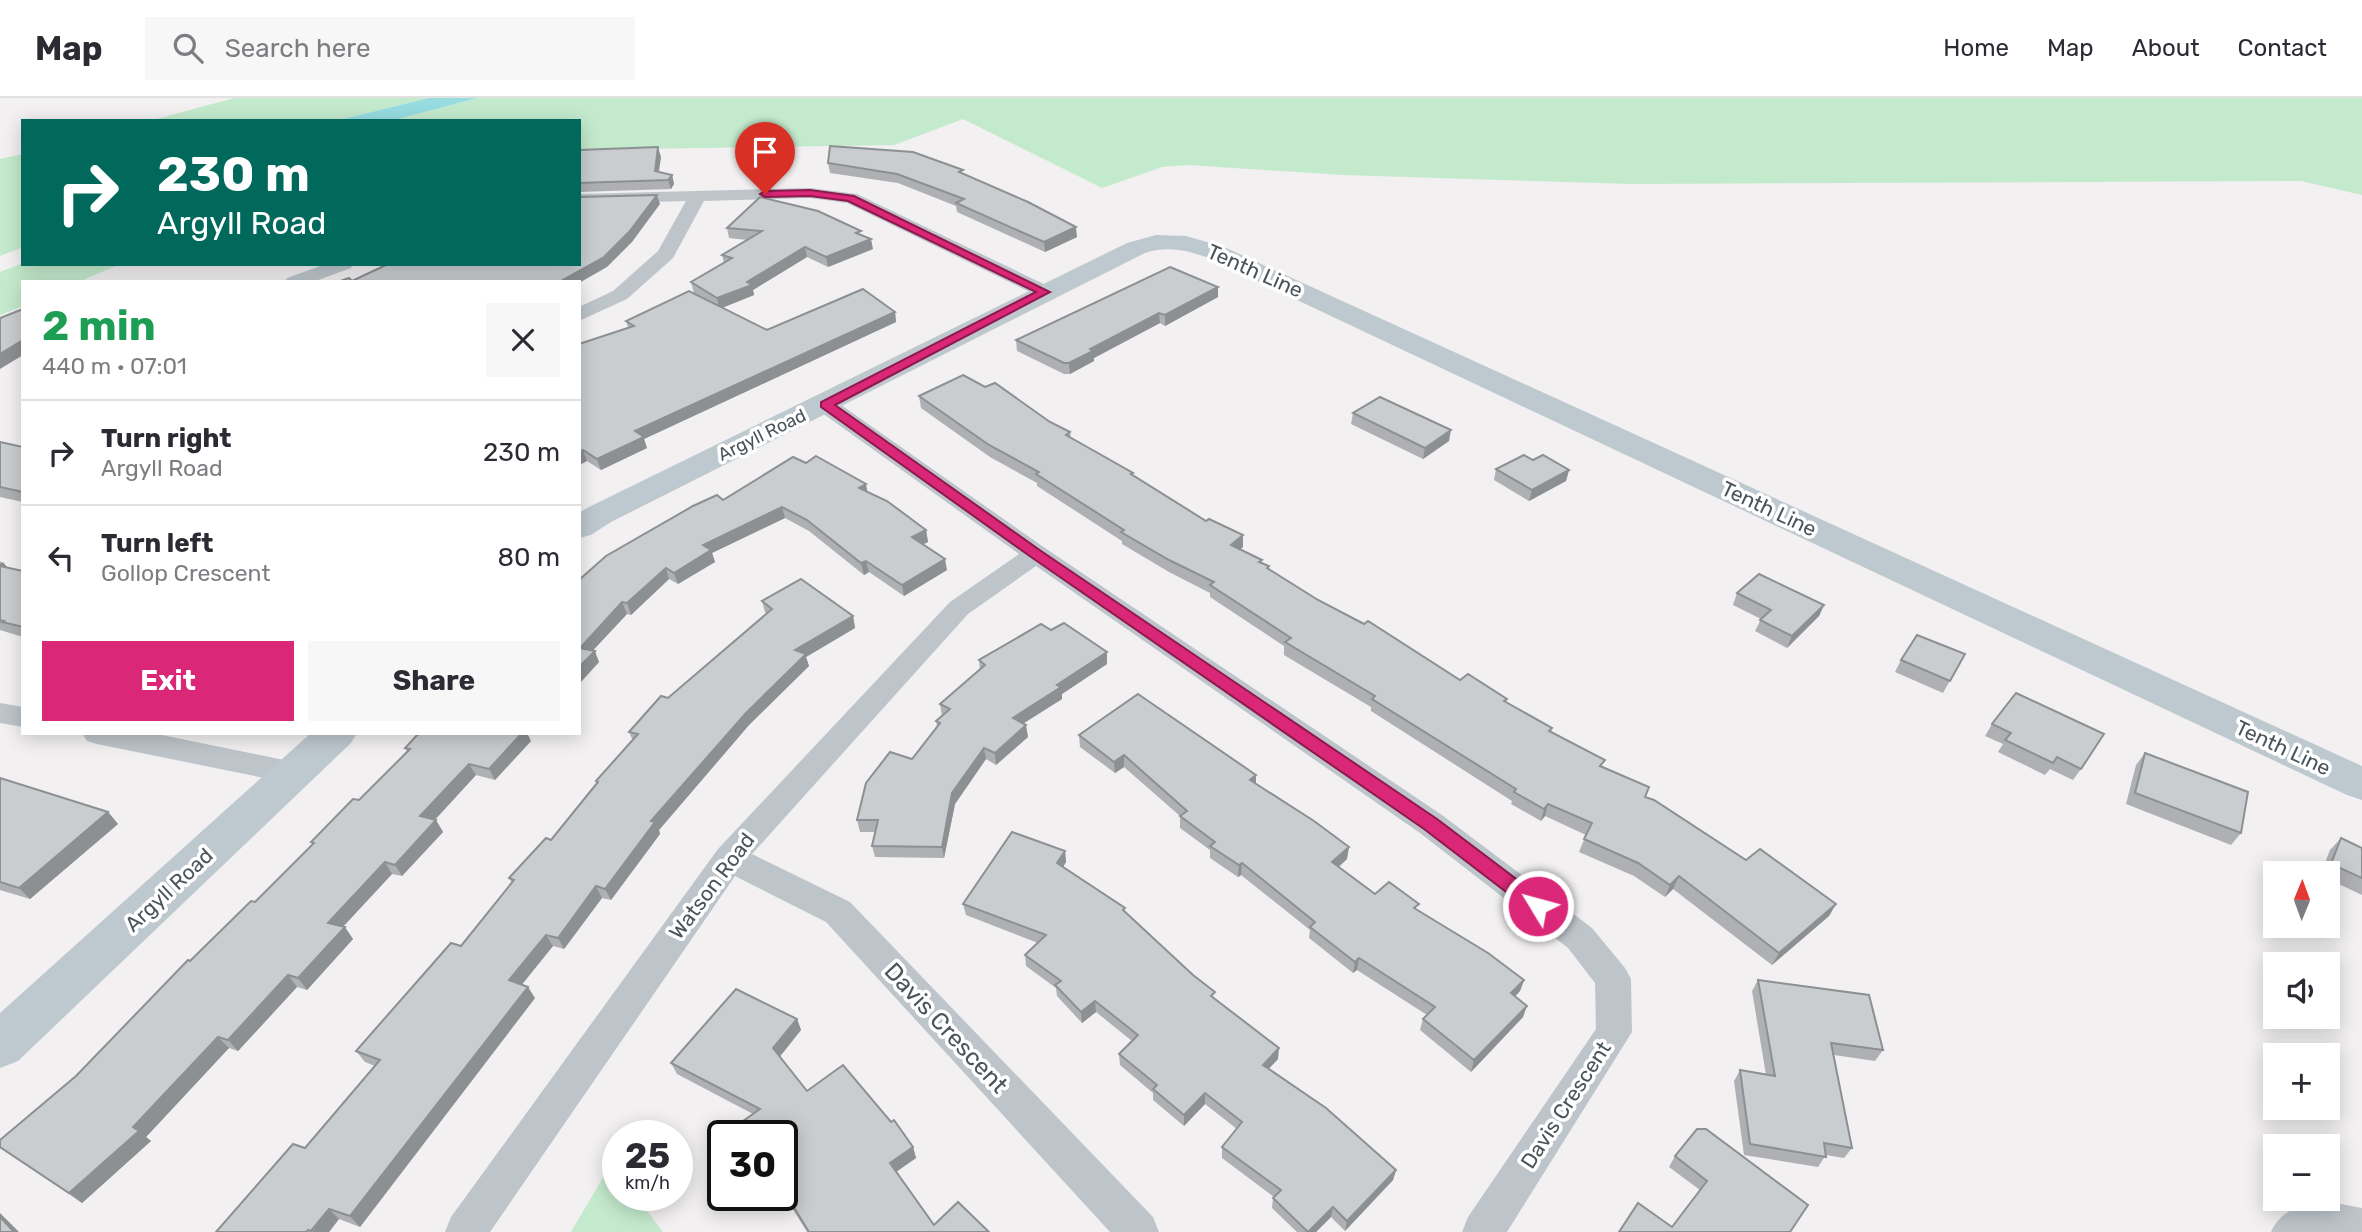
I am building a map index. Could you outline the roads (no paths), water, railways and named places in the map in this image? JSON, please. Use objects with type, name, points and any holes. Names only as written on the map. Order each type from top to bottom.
[{"type":"street","points":[[581,199],[810,193],[851,198],[1045,292]]},
{"type":"street","points":[[581,313],[620,295],[666,254],[698,196]]},
{"type":"street","name":"Argyll Road","points":[[586,519],[826,405],[1045,292],[1147,244],[1174,242]]},
{"type":"street","name":"Tenth Line","points":[[1174,242],[1215,252],[2362,784]]},
{"type":"street","points":[[300,280],[338,266]]},
{"type":"street","name":"Davis Crescent","points":[[826,405],[1036,554],[1431,824],[1580,939],[1613,979],[1614,1032],[1483,1232]]},
{"type":"street","name":"Watson Road","points":[[466,1232],[729,858],[959,608],[1036,554]]},
{"type":"street","points":[[0,713],[21,718]]},
{"type":"street","points":[[107,735],[294,773]]},
{"type":"street","name":"Argyll Road","points":[[0,1045],[336,735]]},
{"type":"street","name":"Davis Crescent","points":[[729,858],[838,912],[1138,1232]]},
{"type":"street","points":[[2292,1232],[2301,1225],[2350,1224],[2362,1228]]},
{"type":"water","points":[[429,98],[477,98],[398,119],[343,119]]}]
